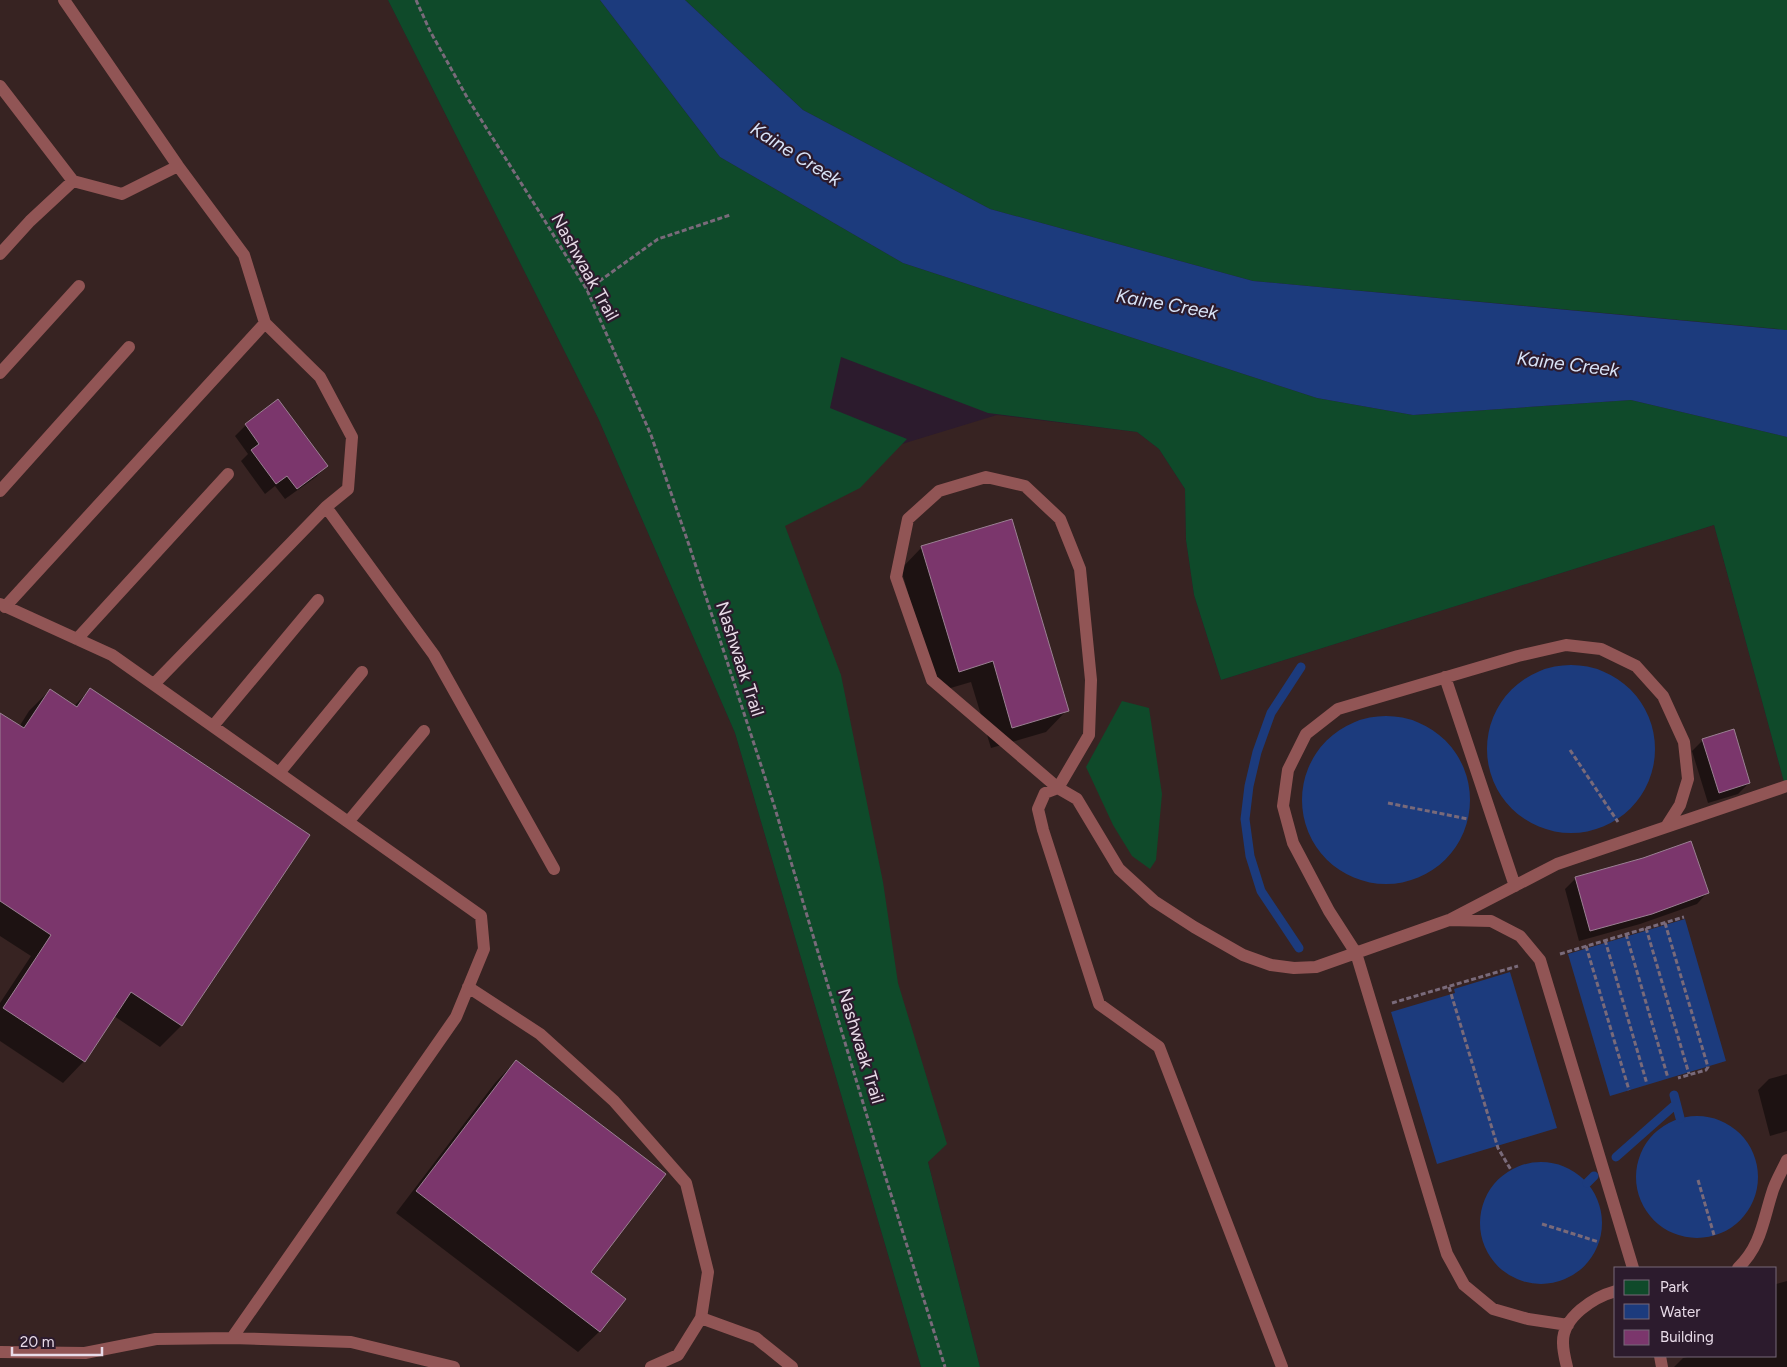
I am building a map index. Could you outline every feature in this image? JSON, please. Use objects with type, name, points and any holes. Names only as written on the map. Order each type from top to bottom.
[{"type":"lane","points":[[64,0],[178,166],[244,255],[265,323],[320,377],[352,437],[348,489],[326,507],[154,684]]},
{"type":"lane","points":[[0,86],[73,181],[122,194],[178,166]]},
{"type":"lane","points":[[0,254],[30,221],[73,181]]},
{"type":"lane","points":[[0,373],[79,286]]},
{"type":"lane","points":[[232,1338],[456,1016],[484,949],[481,916],[112,654],[3,606],[265,323]]},
{"type":"lane","points":[[0,491],[129,348]]},
{"type":"lane","points":[[77,639],[228,474]]},
{"type":"lane","points":[[1282,1367],[1159,1047],[1099,1004],[1038,809],[1045,793],[1058,788],[1089,735],[1091,680],[1080,569],[1060,519],[1025,486],[986,477],[939,491],[908,519],[896,577],[932,680],[1058,788],[1077,799],[1120,869],[1154,901],[1243,955],[1271,965],[1294,968],[1316,967],[1449,920],[1557,864],[1787,786]]},
{"type":"lane","points":[[326,507],[434,656],[554,869]]},
{"type":"lane","points":[[213,726],[318,600]]},
{"type":"lane","points":[[1568,1325],[1528,1319],[1493,1309],[1464,1285],[1447,1254],[1356,953],[1329,912],[1293,843],[1283,806],[1288,770],[1306,734],[1338,709],[1518,656],[1566,645],[1601,649],[1636,666],[1663,696],[1684,742],[1688,779],[1680,805],[1666,827]]},
{"type":"lane","points":[[279,773],[362,672]]},
{"type":"lane","points":[[1445,678],[1515,886]]},
{"type":"lane","points":[[348,822],[424,731]]},
{"type":"lane","points":[[1449,920],[1491,922],[1520,936],[1540,960],[1633,1267]]},
{"type":"lane","points":[[468,987],[540,1034],[614,1101],[686,1184],[708,1272],[702,1318],[678,1355],[650,1367]]},
{"type":"lane","points":[[1739,1267],[1745,1262],[1763,1231],[1772,1192],[1787,1160]]},
{"type":"lane","points":[[1567,1367],[1562,1342],[1568,1325],[1582,1309],[1603,1294],[1614,1291]]},
{"type":"lane","points":[[702,1318],[756,1338],[792,1367]]},
{"type":"lane","points":[[0,1352],[85,1353],[156,1339],[232,1338],[350,1342],[454,1367]]},
{"type":"lane","points":[[0,1343],[25,1352]]},
{"type":"path","name":"Nashwaak Trail","points":[[416,0],[430,31],[468,99],[587,290],[651,435],[774,805],[945,1367]]},
{"type":"path","points":[[587,290],[658,239],[730,215]]},
{"type":"path","points":[[1570,750],[1623,829]]},
{"type":"path","points":[[1388,803],[1468,819]]},
{"type":"path","points":[[1665,923],[1708,1067],[1706,1070],[1678,1078]]},
{"type":"path","points":[[1646,928],[1689,1074]]},
{"type":"path","points":[[1626,934],[1668,1078]]},
{"type":"path","points":[[1605,940],[1647,1084]]},
{"type":"path","points":[[1586,946],[1629,1090]]},
{"type":"path","points":[[1449,986],[1498,1148],[1511,1170]]},
{"type":"path","points":[[1698,1180],[1714,1235]]},
{"type":"path","points":[[1542,1224],[1599,1242]]},
{"type":"shaded area","points":[[0,0],[388,0],[598,418],[735,733],[921,1367],[0,1367]]},
{"type":"shaded area","points":[[997,415],[1137,432],[1159,449],[1185,489],[1186,540],[1194,595],[1221,680],[1714,525],[1787,793],[1787,1367],[980,1367],[859,890],[732,496]]},
{"type":"green space","points":[[388,0],[600,0],[720,157],[903,263],[1317,398],[1413,415],[1631,400],[1787,437],[1787,793],[1714,525],[1221,680],[1194,595],[1186,540],[1185,489],[1159,449],[1137,432],[988,413],[841,357],[830,408],[907,439],[860,488],[785,526],[841,675],[883,882],[898,983],[947,1144],[928,1162],[980,1367],[921,1367],[735,733],[598,418]]},
{"type":"green space","points":[[685,0],[1787,0],[1787,333],[1778,329],[1253,281],[990,209],[803,110]]},
{"type":"green space","points":[[1122,701],[1149,708],[1162,794],[1156,860],[1150,869],[1132,856],[1113,825],[1086,767]]},
{"type":"water","name":"Kaine Creek","points":[[600,0],[685,0],[803,110],[990,209],[1253,281],[1787,330],[1787,437],[1631,400],[1413,415],[1317,398],[903,263],[720,157]]},
{"type":"water","points":[[1571,665],[1595,669],[1610,675],[1618,679],[1636,696],[1641,702],[1651,725],[1655,749],[1651,773],[1645,788],[1641,796],[1624,814],[1618,819],[1595,829],[1571,833],[1547,829],[1532,823],[1524,819],[1506,802],[1501,796],[1491,773],[1487,749],[1491,725],[1497,710],[1501,702],[1518,684],[1524,679],[1547,669]]},
{"type":"water","points":[[1386,716],[1410,720],[1426,726],[1451,747],[1460,760],[1466,776],[1470,800],[1466,824],[1460,840],[1439,865],[1426,874],[1410,880],[1386,884],[1362,880],[1346,874],[1321,853],[1312,840],[1306,824],[1302,800],[1306,776],[1312,760],[1333,735],[1346,726],[1362,720]]},
{"type":"water","points":[[1685,919],[1726,1061],[1610,1096],[1568,954]]},
{"type":"water","points":[[1510,972],[1557,1128],[1437,1164],[1391,1012],[1455,993],[1454,989]]},
{"type":"water","points":[[1697,1116],[1709,1117],[1720,1121],[1740,1134],[1753,1154],[1757,1165],[1757,1189],[1753,1200],[1740,1220],[1720,1233],[1709,1237],[1697,1238],[1685,1237],[1674,1233],[1654,1220],[1641,1200],[1637,1189],[1636,1177],[1637,1165],[1641,1154],[1654,1134],[1674,1121],[1685,1117]]},
{"type":"water","points":[[1541,1162],[1553,1163],[1564,1167],[1584,1180],[1597,1200],[1601,1211],[1601,1235],[1597,1246],[1584,1266],[1564,1279],[1553,1283],[1541,1284],[1529,1283],[1518,1279],[1498,1266],[1485,1246],[1481,1235],[1480,1223],[1481,1211],[1485,1200],[1498,1180],[1518,1167],[1529,1163]]},
{"type":"building","points":[[278,399],[328,466],[297,489],[287,476],[276,484],[251,450],[259,444],[245,424]]},
{"type":"building","points":[[1012,519],[1069,711],[1012,728],[993,661],[959,672],[921,546]]},
{"type":"building","points":[[90,688],[310,835],[182,1026],[131,992],[85,1062],[3,1008],[51,935],[0,901],[0,713],[24,728],[50,689],[77,707]]},
{"type":"building","points":[[1734,729],[1750,783],[1719,793],[1702,739]]},
{"type":"building","points":[[1691,841],[1709,893],[1652,914],[1590,931],[1575,877],[1643,858]]},
{"type":"building","points":[[516,1060],[666,1174],[591,1272],[626,1299],[600,1332],[416,1191]]},
{"type":"waterway","points":[[1299,948],[1261,891],[1250,856],[1245,819],[1249,786],[1257,752],[1271,713],[1301,667]]},
{"type":"waterway","points":[[1674,1095],[1680,1118]]},
{"type":"waterway","points":[[1616,1157],[1676,1104]]},
{"type":"waterway","points":[[1587,1183],[1594,1176]]}]
